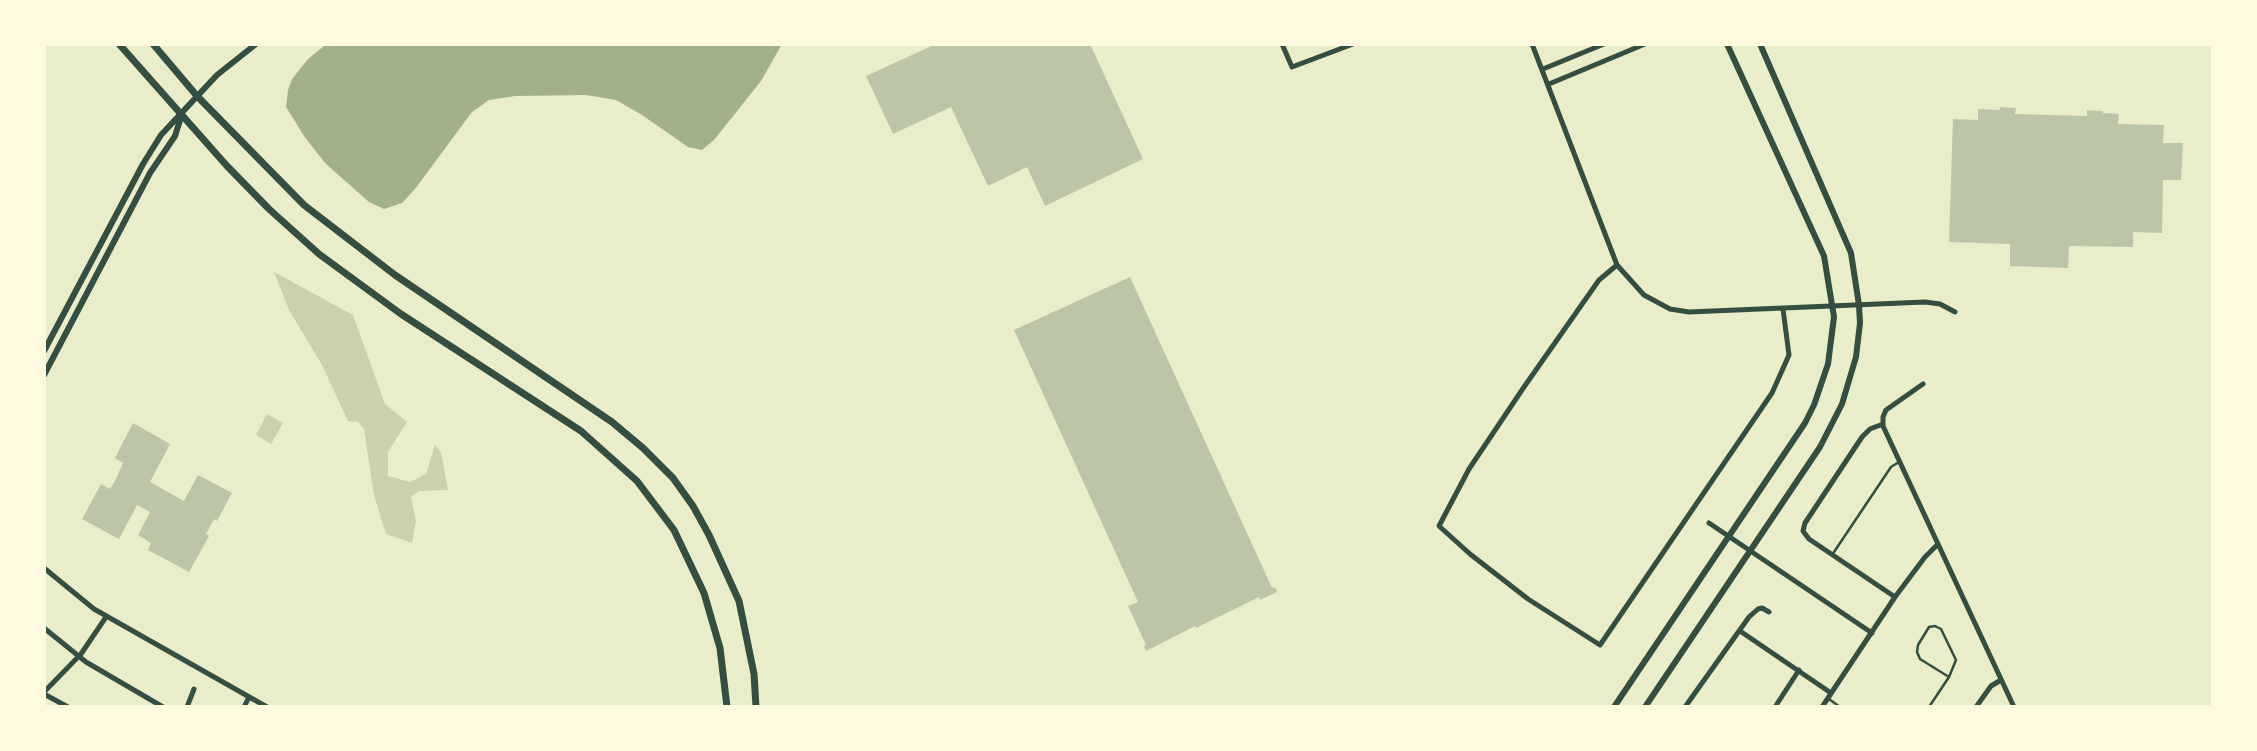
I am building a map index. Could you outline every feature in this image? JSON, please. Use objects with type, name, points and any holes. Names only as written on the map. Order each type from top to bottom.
[{"type":"main road","points":[[120,44],[181,115],[269,209],[319,254],[401,314],[581,431],[637,481],[674,530],[700,582],[720,648],[727,707]]},
{"type":"main road","points":[[153,44],[197,96],[266,168],[324,221],[394,275],[612,422],[673,478],[693,506],[726,568],[739,601],[754,674],[757,707]]},
{"type":"street","points":[[44,351],[143,164],[167,127],[217,75],[256,44]]},
{"type":"street","points":[[1282,44],[1292,67],[1353,44]]},
{"type":"street","points":[[1532,44],[1617,265],[1644,295],[1670,309],[1697,312],[1930,303],[1940,304],[1955,312]]},
{"type":"street","points":[[1543,69],[1604,44]]},
{"type":"street","points":[[1549,84],[1645,44]]},
{"type":"street","points":[[1614,707],[1805,423],[1828,364],[1834,327],[1833,306],[1829,274],[1821,248],[1727,44]]},
{"type":"street","points":[[1644,707],[1834,423],[1848,389],[1856,357],[1859,305],[1855,272],[1846,239],[1760,44]]},
{"type":"street","points":[[44,375],[150,173],[175,136],[181,115]]},
{"type":"street","points":[[1617,265],[1599,280],[1524,387],[1469,469],[1439,526],[1528,599],[1600,645],[1772,393],[1789,355],[1783,309]]},
{"type":"street","points":[[1923,384],[1886,410],[1883,424],[2014,707]]},
{"type":"street","points":[[1883,424],[1870,429],[1862,438],[1803,528],[1806,537],[1895,597]]},
{"type":"street","points":[[1709,523],[1872,633]]},
{"type":"street","points":[[1822,707],[1895,597],[1938,544]]},
{"type":"street","points":[[44,568],[82,601],[106,617],[267,707]]},
{"type":"street","points":[[1685,707],[1754,612],[1762,608],[1769,612]]},
{"type":"street","points":[[68,707],[44,693],[78,656],[106,617]]},
{"type":"street","points":[[44,628],[78,656],[163,707]]},
{"type":"street","points":[[1740,631],[1799,670],[1830,696]]},
{"type":"street","points":[[1775,707],[1799,670]]},
{"type":"street","points":[[1976,707],[1991,686],[2001,680]]},
{"type":"street","points":[[187,707],[194,689]]},
{"type":"street","points":[[244,707],[249,697]]},
{"type":"lane","points":[[1832,555],[1891,467],[1900,461]]},
{"type":"lane","points":[[1929,707],[1949,677],[1956,660],[1941,629],[1929,627],[1918,645],[1917,652],[1920,659],[1949,677]]},
{"type":"lane","points":[[1830,696],[1840,707]]},
{"type":"shaded area","points":[[782,44],[761,81],[714,140],[702,150],[688,147],[616,100],[586,95],[515,96],[489,100],[472,112],[402,203],[384,209],[369,202],[325,163],[286,107],[292,79],[308,59],[324,46]]},
{"type":"shaded area","points":[[274,272],[353,315],[385,404],[407,422],[388,452],[388,476],[410,482],[426,474],[435,445],[441,452],[448,490],[419,491],[411,497],[416,521],[412,543],[386,534],[374,495],[364,429],[358,422],[348,421],[322,365],[289,310]]},
{"type":"shaded area","points":[[267,414],[283,423],[271,444],[256,435]]},
{"type":"building","points":[[936,44],[1090,44],[1143,159],[1045,206],[1027,167],[988,186],[951,107],[893,134],[866,76]]},
{"type":"building","points":[[2000,107],[2016,108],[2015,114],[2087,116],[2087,110],[2103,111],[2119,114],[2118,124],[2164,125],[2163,143],[2183,143],[2181,180],[2163,180],[2162,233],[2133,232],[2133,247],[2069,246],[2068,268],[2010,266],[2010,244],[1949,242],[1953,119],[1978,120],[1978,109],[2000,110]]},
{"type":"building","points":[[1130,277],[1272,588],[1275,587],[1277,592],[1260,600],[1259,597],[1146,651],[1146,645],[1128,606],[1138,602],[1014,330]]},
{"type":"building","points":[[133,423],[170,444],[150,482],[184,501],[198,475],[232,493],[217,521],[214,519],[206,534],[209,536],[189,572],[148,550],[151,543],[138,535],[150,512],[137,505],[119,539],[82,519],[101,484],[110,489],[116,479],[123,463],[115,458]]}]
